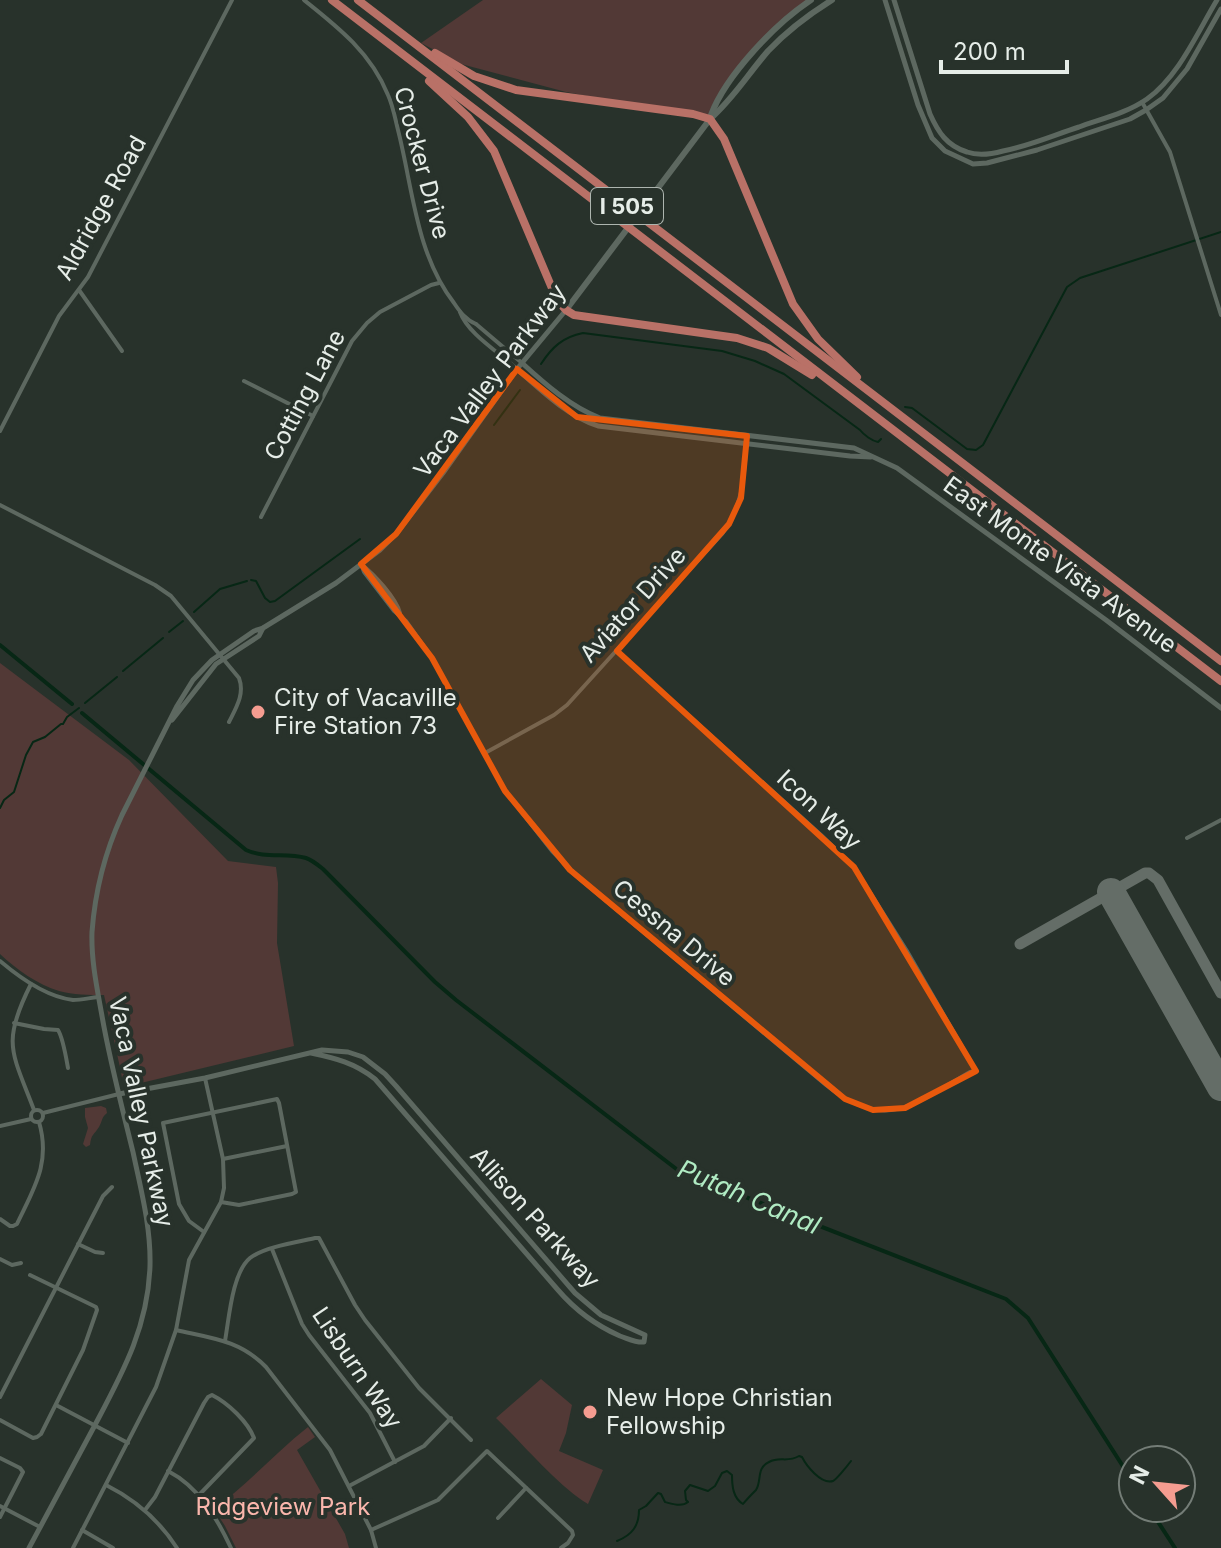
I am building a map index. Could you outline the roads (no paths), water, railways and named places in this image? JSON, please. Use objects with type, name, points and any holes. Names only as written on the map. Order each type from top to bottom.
[{"type":"highway","name":"I 505","points":[[332,0],[1221,681]]},
{"type":"highway","name":"I 505","points":[[358,0],[1221,661]]},
{"type":"highway","points":[[374,12],[462,70],[494,84],[701,115],[710,119],[724,139],[793,304],[818,339],[880,400]]},
{"type":"highway","points":[[412,62],[468,117],[494,151],[557,300],[566,310],[574,315],[752,342],[783,356],[878,418]]},
{"type":"main road","name":"Vaca Valley Parkway","points":[[710,119],[716,102],[760,44],[781,22],[811,0]]},
{"type":"main road","name":"Vaca Valley Parkway","points":[[566,310],[710,119],[726,106],[779,40],[801,20],[832,0]]},
{"type":"street","name":"Aldridge Road","points":[[0,431],[59,316],[88,277],[232,0]]},
{"type":"street","name":"Crocker Drive","points":[[304,0],[358,47],[385,87],[405,159],[421,236],[439,283],[459,310],[522,363]]},
{"type":"street","points":[[885,0],[932,138],[945,151],[973,164],[1037,150],[1130,119],[1146,110],[1163,98],[1187,69],[1221,9]]},
{"type":"street","points":[[894,0],[930,114],[942,137],[957,148],[977,154],[1003,151],[1100,120],[1142,102],[1167,81],[1217,0]]},
{"type":"street","points":[[1142,102],[1170,152],[1221,315]]},
{"type":"street","name":"Cotting Lane","points":[[261,517],[352,341],[380,312],[439,283]]},
{"type":"street","points":[[79,290],[122,351]]},
{"type":"street","name":"Crocker Drive","points":[[459,310],[463,320],[476,334],[517,369]]},
{"type":"street","name":"Vaca Valley Parkway","points":[[29,1548],[122,1374],[146,1305],[150,1244],[144,1201],[109,1054],[93,965],[92,935],[99,879],[113,834],[172,720],[222,656],[259,636],[263,628],[380,550],[443,473],[517,369],[566,310]]},
{"type":"street","name":"East Monte Vista Avenue","points":[[522,363],[573,404],[600,418],[854,448],[897,468],[1221,708]]},
{"type":"street","name":"East Monte Vista Avenue","points":[[517,369],[564,409],[598,426],[874,457]]},
{"type":"street","points":[[244,381],[313,416]]},
{"type":"street","points":[[579,418],[585,415],[612,423],[632,423]]},
{"type":"street","name":"Aviator Drive","points":[[484,754],[567,705],[729,524],[741,498],[747,436]]},
{"type":"street","points":[[0,505],[171,596],[235,672],[242,685],[229,722]]},
{"type":"street","name":"Cessna Drive","points":[[361,564],[380,582],[438,668],[505,791],[560,860],[845,1099],[873,1110],[905,1108],[976,1071],[953,1031]]},
{"type":"street","name":"Icon Way","points":[[617,651],[854,867],[953,1031]]},
{"type":"street","points":[[1187,838],[1221,820]]},
{"type":"street","points":[[0,961],[31,984],[64,998],[78,1000],[98,997]]},
{"type":"street","points":[[31,984],[19,1008],[12,1036],[13,1055],[34,1110]]},
{"type":"street","points":[[14,1023],[58,1030],[68,1068]]},
{"type":"street","name":"Allison Parkway","points":[[119,1094],[205,1078],[322,1050],[348,1052],[363,1057],[385,1074],[575,1293],[601,1315],[645,1335],[644,1342],[638,1343],[608,1331],[579,1313],[375,1079],[342,1060],[311,1053]]},
{"type":"street","points":[[73,1548],[156,1387],[176,1330],[189,1260],[221,1202],[225,1177],[223,1159],[205,1078]]},
{"type":"street","points":[[34,1110],[43,1113],[119,1094]]},
{"type":"street","points":[[204,1232],[189,1221],[179,1204],[163,1123],[277,1099],[296,1192],[239,1205],[221,1202]]},
{"type":"street","points":[[31,1119],[34,1110]]},
{"type":"street","points":[[0,1219],[10,1226],[17,1224],[35,1188],[43,1160],[39,1122],[43,1113]]},
{"type":"street","points":[[0,1126],[31,1119],[39,1122]]},
{"type":"street","points":[[223,1159],[287,1146]]},
{"type":"street","points":[[0,1397],[103,1196],[112,1187]]},
{"type":"street","points":[[225,1341],[238,1275],[250,1258],[258,1253],[319,1238],[365,1320],[419,1388],[471,1440]]},
{"type":"street","points":[[78,1244],[103,1253]]},
{"type":"street","name":"Lisburn Way","points":[[272,1249],[302,1324],[370,1413],[395,1462]]},
{"type":"street","points":[[0,1259],[12,1265],[21,1263]]},
{"type":"street","points":[[0,1420],[33,1438],[37,1437],[83,1350],[97,1310],[30,1275]]},
{"type":"street","points":[[176,1330],[225,1341],[246,1350],[266,1367],[330,1450],[371,1530],[376,1548]]},
{"type":"street","points":[[145,1510],[208,1397],[212,1395],[236,1414],[254,1438],[199,1495]]},
{"type":"street","points":[[56,1405],[128,1443]]},
{"type":"street","points":[[349,1486],[424,1446],[451,1418]]},
{"type":"street","points":[[371,1530],[438,1500],[487,1451],[572,1531],[568,1543],[561,1548]]},
{"type":"street","points":[[0,1458],[22,1470],[2,1507],[0,1517]]},
{"type":"street","points":[[168,1471],[199,1495],[214,1515],[231,1548]]},
{"type":"street","points":[[106,1485],[145,1510],[177,1548]]},
{"type":"street","points":[[498,1518],[526,1488]]},
{"type":"street","points":[[2,1507],[40,1527]]},
{"type":"street","points":[[82,1530],[113,1548]]},
{"type":"waterway","points":[[905,407],[912,408],[967,449],[976,450],[983,445],[1067,287],[1080,278],[1221,232]]},
{"type":"waterway","points":[[541,364],[559,344],[583,333],[722,351],[784,374],[868,438],[878,442],[881,439]]},
{"type":"waterway","points":[[494,425],[520,390]]},
{"type":"waterway","points":[[251,580],[256,581],[265,598],[275,601],[360,539]]},
{"type":"waterway","points":[[194,612],[220,589],[247,581]]},
{"type":"waterway","points":[[169,632],[183,621]]},
{"type":"waterway","points":[[123,671],[163,638]]},
{"type":"waterway","points":[[0,645],[72,704]]},
{"type":"waterway","points":[[85,703],[117,677]]},
{"type":"waterway","points":[[0,808],[14,792],[33,742],[63,724],[79,708]]},
{"type":"waterway","name":"Putah Canal","points":[[82,713],[246,850],[298,856],[319,866],[456,1000],[679,1171],[1006,1299],[1028,1318],[1117,1457]]},
{"type":"waterway","points":[[617,1541],[634,1529],[639,1510],[658,1493],[665,1502],[683,1504],[688,1502],[685,1491],[690,1485],[708,1491],[727,1471],[732,1475],[735,1495],[743,1504],[756,1490],[762,1468],[773,1460],[802,1457],[814,1474],[828,1481],[835,1480],[851,1461]]},
{"type":"waterway","name":"Putah Canal","points":[[1159,1524],[1175,1548]]},
{"type":"place","name":"City of Vacaville Fire Station 73","points":[[258,712]]},
{"type":"place","name":"New Hope Christian Fellowship","points":[[590,1412]]},
{"type":"park label","name":"Ridgeview Park","points":[[283,1507]]}]
